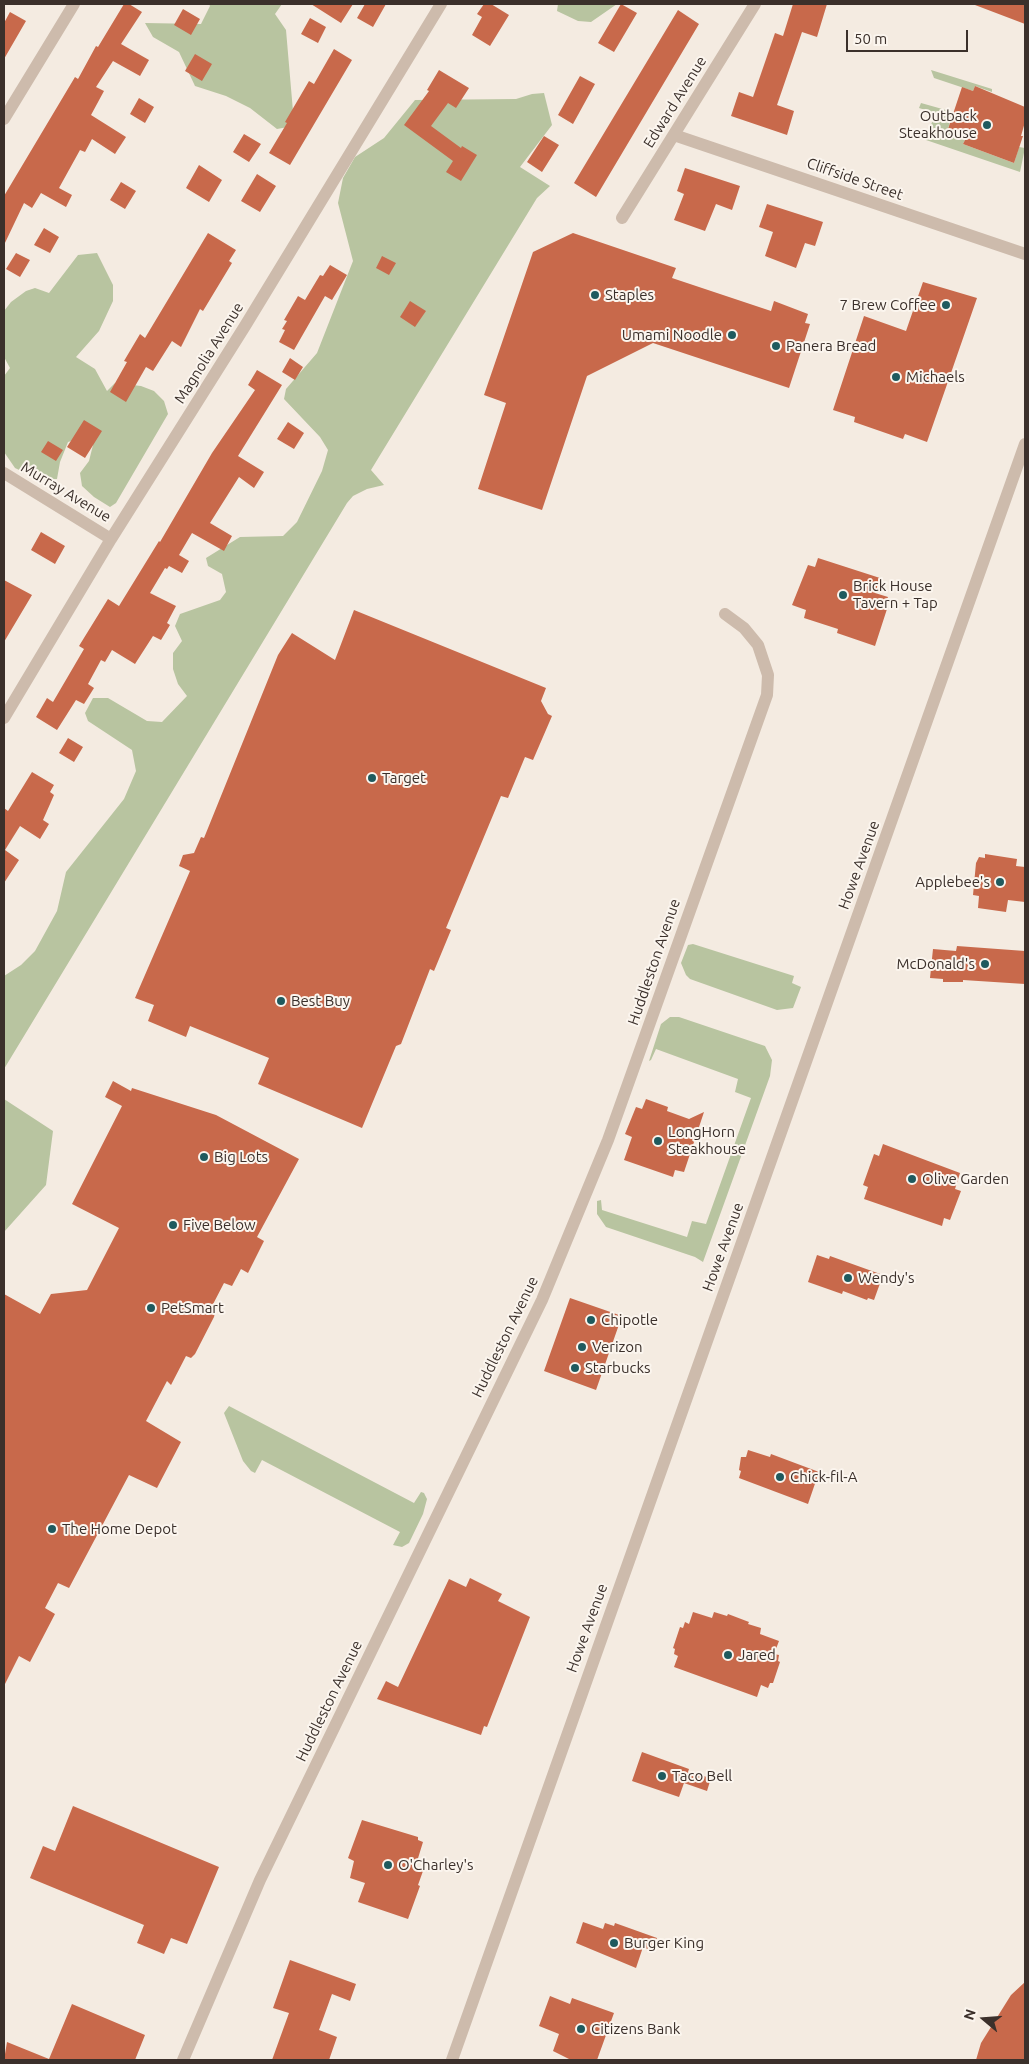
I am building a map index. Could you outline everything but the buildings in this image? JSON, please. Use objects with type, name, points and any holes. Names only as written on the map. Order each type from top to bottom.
[{"type":"street","points":[[4,119],[74,4]]},
{"type":"street","name":"Magnolia Avenue","points":[[4,718],[112,539],[246,326],[440,4]]},
{"type":"street","name":"Edward Avenue","points":[[622,218],[755,4]]},
{"type":"street","name":"Cliffside Street","points":[[674,135],[1025,254]]},
{"type":"street","name":"Howe Avenue","points":[[452,2060],[1025,444]]},
{"type":"street","name":"Murray Avenue","points":[[4,473],[112,539]]},
{"type":"street","name":"Huddleston Avenue","points":[[183,2060],[260,1878],[542,1300],[608,1140],[767,695],[768,675],[758,645],[744,628],[725,614]]},
{"type":"green space","points":[[209,4],[282,4],[275,14],[286,30],[294,123],[288,127],[277,129],[250,108],[226,96],[195,86],[179,52],[153,37],[145,23],[201,24],[210,6]]},
{"type":"green space","points":[[558,4],[617,4],[591,22],[578,21],[557,11]]},
{"type":"green space","points":[[931,70],[992,89],[992,92],[975,86],[973,91],[934,78]]},
{"type":"green space","points":[[544,93],[552,125],[520,167],[550,186],[537,198],[371,470],[384,485],[367,489],[353,496],[347,503],[4,1069],[4,976],[21,965],[35,951],[57,911],[66,872],[124,799],[136,771],[132,750],[88,721],[85,713],[93,698],[108,698],[147,721],[162,722],[187,696],[178,684],[173,669],[173,653],[182,641],[175,626],[180,614],[220,600],[226,592],[222,574],[208,566],[206,558],[240,537],[283,536],[297,522],[322,471],[328,450],[320,437],[284,399],[286,389],[317,353],[353,261],[338,203],[343,178],[355,157],[384,138],[415,100],[516,99],[532,94]]},
{"type":"green space","points":[[921,103],[953,112],[947,132],[966,138],[963,144],[1014,163],[1019,147],[1025,148],[1020,172],[926,140],[935,113],[919,108]]},
{"type":"green space","points":[[97,253],[113,285],[113,301],[99,331],[76,357],[95,369],[107,391],[115,383],[141,386],[154,391],[164,401],[168,414],[116,503],[110,507],[94,497],[82,486],[80,473],[89,461],[93,445],[81,438],[68,442],[60,462],[57,479],[40,480],[15,468],[4,452],[4,376],[10,368],[4,357],[4,311],[11,302],[26,291],[35,288],[49,293],[78,255]]},
{"type":"green space","points":[[693,944],[794,976],[792,983],[801,987],[793,1008],[777,1010],[690,979],[686,975],[681,963],[688,945]]},
{"type":"green space","points":[[670,1017],[679,1017],[765,1046],[772,1060],[770,1076],[703,1262],[695,1257],[606,1227],[597,1214],[597,1201],[601,1200],[602,1210],[687,1237],[692,1221],[706,1224],[751,1098],[735,1092],[738,1079],[656,1049],[649,1061],[661,1024]]},
{"type":"green space","points":[[4,1099],[53,1131],[46,1185],[4,1232]]},
{"type":"green space","points":[[229,1406],[414,1503],[421,1492],[424,1493],[427,1499],[423,1514],[409,1543],[402,1547],[393,1545],[400,1532],[262,1460],[255,1473],[251,1471],[243,1461],[224,1413]]},
{"type":"place","name":"Outback Steakhouse","points":[[987,125]]},
{"type":"place","name":"Staples","points":[[595,295]]},
{"type":"place","name":"7 Brew Coffee","points":[[946,305]]},
{"type":"place","name":"Umami Noodle","points":[[732,335]]},
{"type":"place","name":"Panera Bread","points":[[776,346]]},
{"type":"place","name":"Michaels","points":[[896,377]]},
{"type":"place","name":"Brick House Tavern + Tap","points":[[843,595]]},
{"type":"place","name":"Target","points":[[372,778]]},
{"type":"place","name":"Applebee's","points":[[1000,882]]},
{"type":"place","name":"McDonald's","points":[[985,964]]},
{"type":"place","name":"Best Buy","points":[[281,1001]]},
{"type":"place","name":"LongHorn Steakhouse","points":[[658,1141]]},
{"type":"place","name":"Big Lots","points":[[204,1157]]},
{"type":"place","name":"Olive Garden","points":[[912,1179]]},
{"type":"place","name":"Five Below","points":[[173,1225]]},
{"type":"place","name":"Wendy's","points":[[848,1278]]},
{"type":"place","name":"PetSmart","points":[[151,1308]]},
{"type":"place","name":"Chipotle","points":[[591,1320]]},
{"type":"place","name":"Verizon","points":[[582,1347]]},
{"type":"place","name":"Starbucks","points":[[575,1368]]},
{"type":"place","name":"Chick-fil-A","points":[[780,1477]]},
{"type":"place","name":"The Home Depot","points":[[52,1529]]},
{"type":"place","name":"Jared","points":[[728,1655]]},
{"type":"place","name":"Taco Bell","points":[[662,1776]]},
{"type":"place","name":"O'Charley's","points":[[388,1865]]},
{"type":"place","name":"Burger King","points":[[614,1943]]},
{"type":"place","name":"Citizens Bank","points":[[581,2029]]}]
